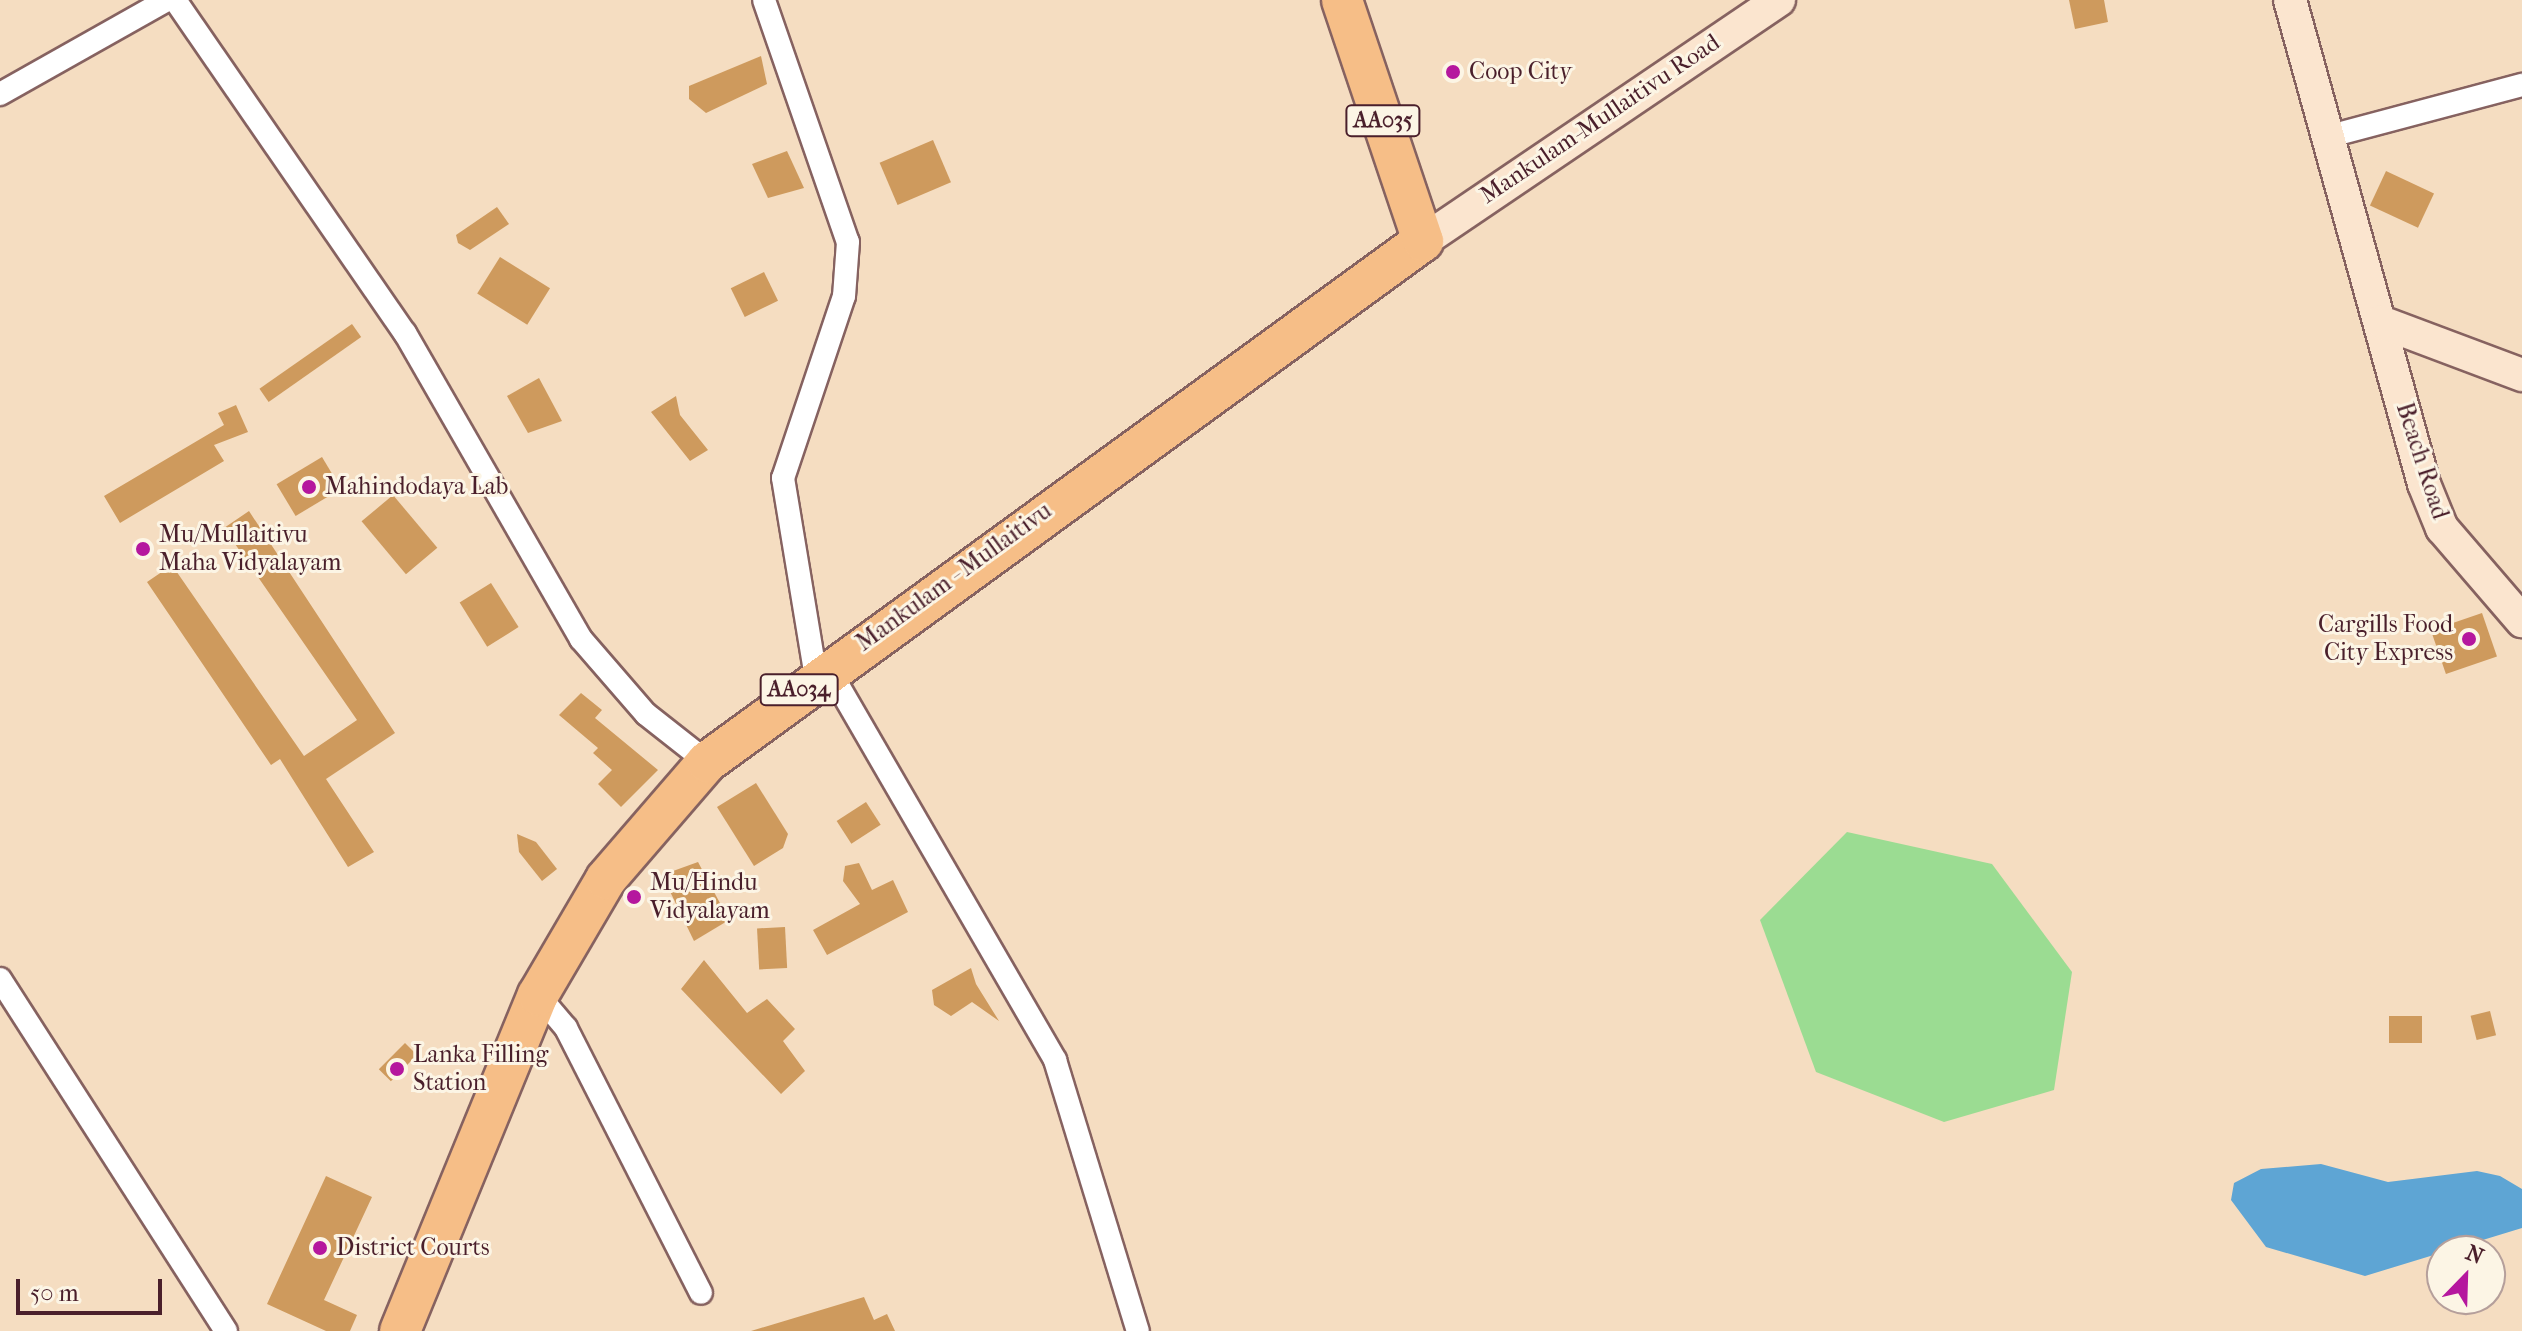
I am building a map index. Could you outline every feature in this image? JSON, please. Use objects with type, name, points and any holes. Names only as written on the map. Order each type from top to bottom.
[{"type":"highway","name":"AA035","points":[[1342,0],[1423,241]]},
{"type":"highway","name":"Mankulam - Mullaitivu","points":[[400,1331],[538,995],[606,879],[707,762],[822,672],[1423,241]]},
{"type":"street","points":[[0,94],[167,0]]},
{"type":"street","points":[[175,0],[405,333],[573,627],[646,714],[707,762]]},
{"type":"street","points":[[764,0],[848,242],[844,296],[783,478],[822,672],[1055,1060],[1138,1331]]},
{"type":"street","name":"Mankulam-Mullaitivu Road","points":[[1423,241],[1779,0]]},
{"type":"street","name":"Beach Road","points":[[2290,0],[2442,528],[2522,621]]},
{"type":"street","points":[[2330,136],[2522,85]]},
{"type":"street","points":[[2381,322],[2522,375]]},
{"type":"street","points":[[0,979],[226,1331]]},
{"type":"street","points":[[538,995],[573,1041],[701,1293]]},
{"type":"green space","points":[[1847,832],[1992,864],[2072,972],[2054,1090],[1944,1122],[1816,1072],[1760,920]]},
{"type":"water","points":[[2321,1164],[2388,1182],[2477,1171],[2500,1176],[2522,1189],[2522,1228],[2499,1235],[2426,1235],[2426,1257],[2365,1276],[2266,1247],[2231,1200],[2234,1183],[2261,1169]]},
{"type":"building","points":[[2069,0],[2104,0],[2108,22],[2075,29]]},
{"type":"building","points":[[761,56],[767,84],[706,113],[689,99],[689,86]]},
{"type":"building","points":[[933,140],[951,182],[898,205],[880,163]]},
{"type":"building","points":[[787,151],[804,188],[768,198],[752,164]]},
{"type":"building","points":[[2386,171],[2434,193],[2418,228],[2370,205]]},
{"type":"building","points":[[497,207],[509,224],[470,250],[458,243],[456,235]]},
{"type":"building","points":[[500,257],[550,288],[527,325],[477,293]]},
{"type":"building","points":[[764,272],[778,301],[745,317],[731,288]]},
{"type":"building","points":[[352,324],[361,337],[269,402],[259,389]]},
{"type":"building","points":[[539,378],[562,421],[528,433],[507,396]]},
{"type":"building","points":[[676,396],[680,415],[708,450],[690,461],[651,412]]},
{"type":"building","points":[[236,405],[248,432],[214,445],[224,461],[120,523],[104,496],[224,425],[218,413]]},
{"type":"building","name":"Mahindodaya Lab","points":[[322,457],[341,489],[296,516],[277,484]]},
{"type":"building","points":[[393,495],[437,548],[406,574],[362,521]]},
{"type":"building","points":[[249,511],[395,733],[326,779],[374,852],[348,867],[280,759],[271,765],[147,582],[172,565],[304,756],[357,720],[224,528]]},
{"type":"building","points":[[491,583],[519,627],[487,647],[460,603]]},
{"type":"building","points":[[2482,613],[2497,656],[2446,674],[2431,631]]},
{"type":"building","points":[[581,693],[602,710],[595,718],[658,770],[621,807],[598,784],[612,770],[593,753],[598,748],[559,715]]},
{"type":"building","points":[[756,783],[788,834],[783,848],[754,866],[717,807]]},
{"type":"building","points":[[866,802],[881,825],[851,844],[837,821]]},
{"type":"building","points":[[517,834],[536,842],[557,869],[542,881],[519,852]]},
{"type":"building","points":[[698,862],[729,920],[694,941],[662,875]]},
{"type":"building","points":[[859,863],[872,890],[893,880],[908,912],[827,955],[813,930],[860,904],[843,881],[845,866]]},
{"type":"building","points":[[785,927],[787,968],[759,969],[757,928]]},
{"type":"building","points":[[704,960],[747,1013],[767,999],[795,1029],[783,1041],[805,1071],[781,1094],[681,989]]},
{"type":"building","points":[[971,968],[976,984],[999,1021],[972,1002],[951,1016],[934,1005],[932,990]]},
{"type":"building","points":[[2490,1011],[2496,1035],[2477,1040],[2471,1016]]},
{"type":"building","points":[[2389,1016],[2422,1016],[2422,1043],[2389,1043]]},
{"type":"building","points":[[405,1043],[417,1055],[391,1081],[379,1069]]},
{"type":"building","name":"District Courts","points":[[326,1176],[372,1197],[324,1300],[357,1315],[350,1331],[326,1331],[267,1304]]},
{"type":"building","points":[[864,1297],[874,1320],[887,1314],[895,1331],[751,1331]]},
{"type":"place","name":"Coop City","points":[[1453,72]]},
{"type":"place","name":"Mahindodaya Lab","points":[[309,487]]},
{"type":"place","name":"Mu/Mullaitivu Maha Vidyalayam","points":[[143,549]]},
{"type":"place","name":"Cargills Food City Express","points":[[2469,639]]},
{"type":"place","name":"Mu/Hindu Vidyalayam","points":[[634,897]]},
{"type":"place","name":"Lanka Filling Station","points":[[397,1069]]},
{"type":"place","name":"District Courts","points":[[320,1248]]}]
